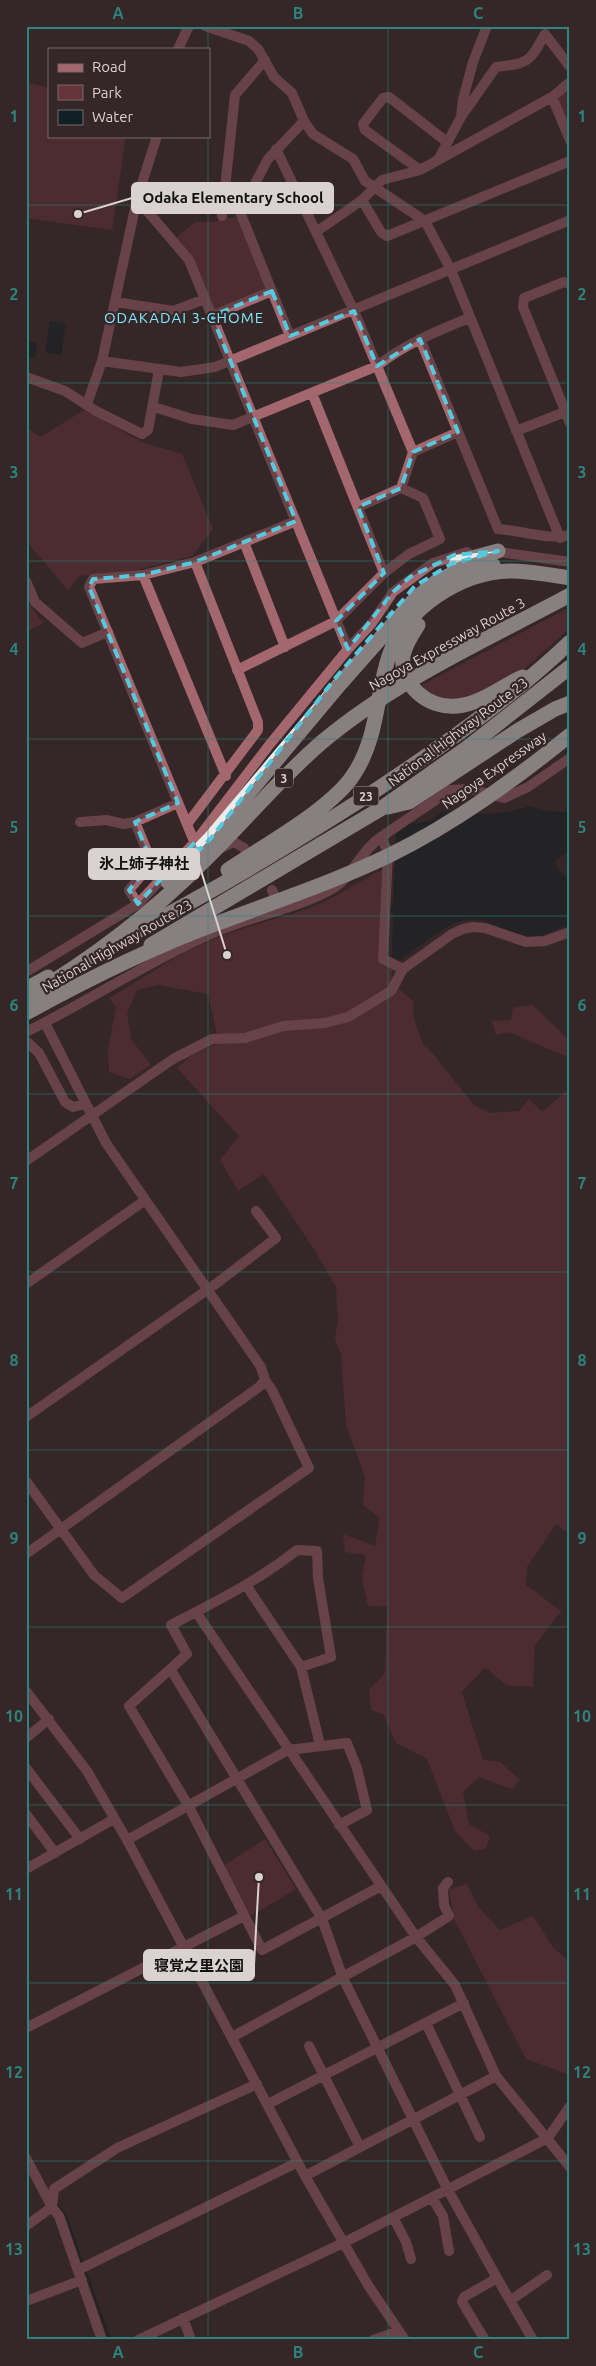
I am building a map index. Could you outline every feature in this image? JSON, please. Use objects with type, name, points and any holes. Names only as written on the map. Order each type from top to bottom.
[{"type":"highway","points":[[131,928],[148,904],[211,838],[260,779],[404,598],[430,574],[451,564],[498,551]]},
{"type":"highway","points":[[339,680],[416,598],[436,582],[452,574],[477,567],[507,564],[548,569],[570,578]]},
{"type":"highway","points":[[147,926],[318,809],[349,782],[368,749],[392,649],[403,631],[422,608],[454,586],[487,575],[509,571],[570,578]]},
{"type":"highway","points":[[541,670],[505,685],[471,703],[458,706],[443,706],[421,696],[413,688],[404,668],[403,655],[412,633],[432,611],[452,597],[479,583],[525,579],[570,589]]},
{"type":"highway","points":[[534,614],[570,589]]},
{"type":"highway","name":"Nagoya Expressway Route 3","points":[[26,998],[83,964],[131,928],[206,859],[284,777],[347,722],[422,674],[570,596]]},
{"type":"highway","name":"National Highway Route 23","points":[[26,989],[147,926],[271,856],[418,762],[491,710],[541,670],[570,642]]},
{"type":"highway","name":"National Highway Route 23","points":[[26,1015],[382,808],[467,748],[570,667]]},
{"type":"highway","points":[[382,808],[409,802],[517,731],[555,709],[570,703]]},
{"type":"highway","name":"Nagoya Expressway","points":[[436,830],[511,781],[570,736]]},
{"type":"highway","points":[[26,1015],[111,968],[216,923],[338,879],[474,811],[570,749]]},
{"type":"street","points":[[178,48],[189,26]]},
{"type":"street","points":[[205,26],[249,41],[265,60],[274,77],[292,93],[304,121],[313,134],[353,159],[365,181],[425,221],[451,270],[516,431],[565,537]]},
{"type":"street","points":[[461,117],[463,98],[472,62],[487,26]]},
{"type":"street","points":[[438,160],[461,117],[496,67],[526,62],[533,56],[545,34],[570,67]]},
{"type":"street","points":[[222,216],[235,95],[265,60]]},
{"type":"street","points":[[316,232],[362,200],[382,180],[420,170],[552,98],[570,82]]},
{"type":"street","points":[[420,170],[365,130],[363,124],[383,98],[388,97],[446,142]]},
{"type":"street","points":[[552,98],[570,140]]},
{"type":"street","points":[[290,336],[240,212],[268,159],[304,121]]},
{"type":"street","points":[[87,404],[102,361],[137,199],[156,138]]},
{"type":"street","points":[[276,149],[354,310],[413,452],[401,488],[358,507]]},
{"type":"street","points":[[362,200],[381,232],[388,236],[570,161]]},
{"type":"street","points":[[137,199],[189,260],[348,649]]},
{"type":"street","points":[[102,361],[180,372],[215,366],[570,220]]},
{"type":"street","points":[[570,284],[564,282],[524,298],[523,307],[570,423]]},
{"type":"street","points":[[212,316],[272,291]]},
{"type":"street","points":[[116,302],[173,311],[205,299]]},
{"type":"street","points":[[154,407],[192,419],[233,425],[377,366],[393,353],[469,318]]},
{"type":"street","points":[[420,339],[498,529],[565,537]]},
{"type":"street","points":[[26,377],[65,391],[96,411],[142,434],[148,430],[154,407],[159,370]]},
{"type":"street","points":[[312,393],[384,573]]},
{"type":"street","points":[[516,431],[565,412]]},
{"type":"street","points":[[413,452],[458,432]]},
{"type":"street","points":[[238,670],[336,621],[384,573],[409,554],[440,539],[423,498],[401,488]]},
{"type":"street","points":[[244,848],[234,842],[200,857],[188,823],[89,588],[93,579],[143,575],[195,562],[296,521]]},
{"type":"street","points":[[244,542],[285,647]]},
{"type":"street","points":[[26,972],[138,904],[194,842],[348,649],[372,623],[393,592],[410,577],[433,563],[475,550],[498,551],[570,562]]},
{"type":"street","points":[[188,823],[226,776],[258,730],[258,722],[195,562]]},
{"type":"street","points":[[143,575],[226,776]]},
{"type":"street","points":[[26,581],[35,602],[82,643],[108,632]]},
{"type":"street","points":[[26,1032],[178,949],[212,933],[332,890],[343,882],[364,851],[381,837],[450,790],[470,789],[504,798],[528,787],[570,758]]},
{"type":"street","points":[[80,822],[106,820],[124,824],[135,822],[178,803]]},
{"type":"street","points":[[135,822],[152,864],[129,890],[138,904]]},
{"type":"street","points":[[381,837],[388,852],[383,959],[403,969]]},
{"type":"street","points":[[272,890],[280,910]]},
{"type":"street","points":[[26,1161],[174,1059],[212,1038],[245,1038],[283,1026],[325,1023],[348,1017],[391,991],[403,969],[452,934],[463,929],[473,927],[485,928],[526,942],[545,941],[570,932]]},
{"type":"street","points":[[26,1482],[94,1575],[122,1598],[309,1468],[272,1390],[264,1380],[261,1367],[144,1201],[106,1143],[45,1023]]},
{"type":"street","points":[[26,1041],[39,1052],[65,1102],[73,1107],[85,1104]]},
{"type":"street","points":[[26,1284],[144,1201]]},
{"type":"street","points":[[26,1417],[207,1290],[276,1238],[256,1211]]},
{"type":"street","points":[[26,1554],[258,1387],[264,1380]]},
{"type":"street","points":[[301,1667],[331,1658],[318,1578],[317,1551],[296,1550],[277,1566],[246,1585],[172,1625],[187,1654],[129,1706],[188,1805],[262,1950],[381,1886]]},
{"type":"street","points":[[246,1585],[301,1667],[320,1746]]},
{"type":"street","points":[[196,1612],[416,1937],[455,1985],[496,2076],[570,2167]]},
{"type":"street","points":[[170,1670],[322,1919],[343,1978],[448,2190],[511,2300],[530,2339]]},
{"type":"street","points":[[26,1691],[49,1719],[87,1772],[127,1840],[305,2176],[368,2285],[406,2340]]},
{"type":"street","points":[[26,1738],[49,1719]]},
{"type":"street","points":[[127,1840],[288,1750],[347,1743],[357,1768],[367,1810],[339,1825]]},
{"type":"street","points":[[26,1768],[80,1839]]},
{"type":"street","points":[[26,1814],[55,1853]]},
{"type":"street","points":[[26,1870],[114,1819]]},
{"type":"street","points":[[232,2037],[343,1978],[449,1916],[444,1905],[443,1888],[448,1882]]},
{"type":"street","points":[[26,2028],[244,1916]]},
{"type":"street","points":[[268,2104],[464,2004]]},
{"type":"street","points":[[426,2023],[480,2137]]},
{"type":"street","points":[[309,2046],[360,2147]]},
{"type":"street","points":[[305,2176],[496,2076]]},
{"type":"street","points":[[26,2226],[52,2207],[54,2189],[117,2148],[257,2084]]},
{"type":"street","points":[[138,2340],[343,2243],[548,2138],[570,2106]]},
{"type":"street","points":[[26,2158],[52,2207],[59,2216],[102,2340]]},
{"type":"street","points":[[26,2301],[298,2162]]},
{"type":"street","points":[[432,2198],[443,2216],[449,2250]]},
{"type":"street","points":[[394,2217],[406,2242],[411,2259]]},
{"type":"street","points":[[511,2300],[547,2275]]},
{"type":"street","points":[[485,2340],[462,2302],[464,2297],[498,2278]]},
{"type":"street","points":[[184,2318],[191,2340]]},
{"type":"street","points":[[373,2340],[399,2331]]},
{"type":"highlighted area","points":[[272,291],[290,336],[354,311],[377,366],[420,339],[458,432],[413,452],[401,488],[358,507],[384,573],[336,621],[348,649],[393,592],[410,577],[454,555],[498,551],[451,564],[415,586],[337,676],[211,838],[198,851],[195,842],[138,904],[129,890],[152,863],[135,822],[178,803],[89,587],[93,579],[143,575],[195,562],[296,521],[212,316]]},
{"type":"green space","points":[[26,82],[48,88],[48,138],[126,138],[112,230],[26,218]]},
{"type":"green space","points":[[570,87],[570,129],[558,97]]},
{"type":"green space","points":[[237,218],[266,288],[264,291],[217,311],[214,310],[177,241],[177,237],[195,222],[212,222]]},
{"type":"green space","points":[[84,410],[144,443],[182,454],[213,529],[192,556],[136,570],[79,576],[68,590],[26,541],[26,428],[41,437]]},
{"type":"green space","points":[[26,600],[43,623],[26,632]]},
{"type":"green space","points":[[570,607],[570,628],[524,669],[471,698],[449,700],[429,694],[422,685]]},
{"type":"green space","points":[[382,870],[379,959],[393,966],[391,982],[413,1001],[414,1019],[423,1045],[429,1049],[474,1105],[490,1113],[519,1111],[529,1099],[542,1112],[570,1088],[570,1534],[556,1524],[527,1567],[526,1585],[561,1611],[535,1645],[533,1687],[506,1685],[485,1667],[462,1692],[483,1760],[500,1762],[520,1780],[512,1789],[479,1777],[463,1792],[469,1824],[490,1836],[486,1848],[474,1851],[455,1831],[427,1759],[396,1743],[383,1714],[371,1710],[369,1690],[385,1673],[387,1607],[368,1606],[362,1578],[366,1555],[345,1552],[343,1534],[375,1546],[380,1518],[363,1505],[365,1477],[346,1425],[341,1355],[335,1339],[338,1320],[336,1287],[315,1251],[264,1174],[238,1191],[220,1160],[239,1136],[177,1068],[192,1055],[219,1043],[208,994],[158,985],[137,990],[127,1013],[131,1039],[151,1065],[130,1079],[109,1072],[108,1050],[116,1007],[109,998],[166,963],[202,944],[314,906]]},
{"type":"green space","points":[[533,1005],[570,1041],[570,1058],[509,1032],[496,1035],[492,1021],[511,1020],[513,1008]]},
{"type":"green space","points":[[265,1839],[296,1889],[251,1916],[223,1866]]},
{"type":"green space","points":[[467,1884],[478,1907],[500,1930],[533,1916],[553,1947],[570,1963],[570,2075],[526,2059],[454,1919],[449,1889]]},
{"type":"water","points":[[50,321],[66,323],[61,355],[45,352]]},
{"type":"water","points":[[28,342],[37,343],[35,358],[26,357]]},
{"type":"water","points":[[529,806],[549,811],[568,812],[570,850],[555,861],[557,869],[570,880],[568,925],[546,934],[532,936],[514,933],[479,920],[461,921],[438,933],[400,960],[392,957],[393,914],[388,910],[393,905],[396,834],[411,822],[414,824],[432,820],[441,812],[496,813]]},
{"type":"waterway","points":[[55,2202],[66,2216],[83,2265]]},
{"type":"waterway","points":[[85,2270],[110,2340]]},
{"type":"place","name":"Odaka Elementary School","points":[[78,214]]},
{"type":"place","name":"氷上姉子神社","points":[[227,955]]},
{"type":"place","name":"寝覚之里公園","points":[[259,1877]]},
{"type":"district","name":"ODAKADAI 3-CHOME","points":[[184,317]]}]
